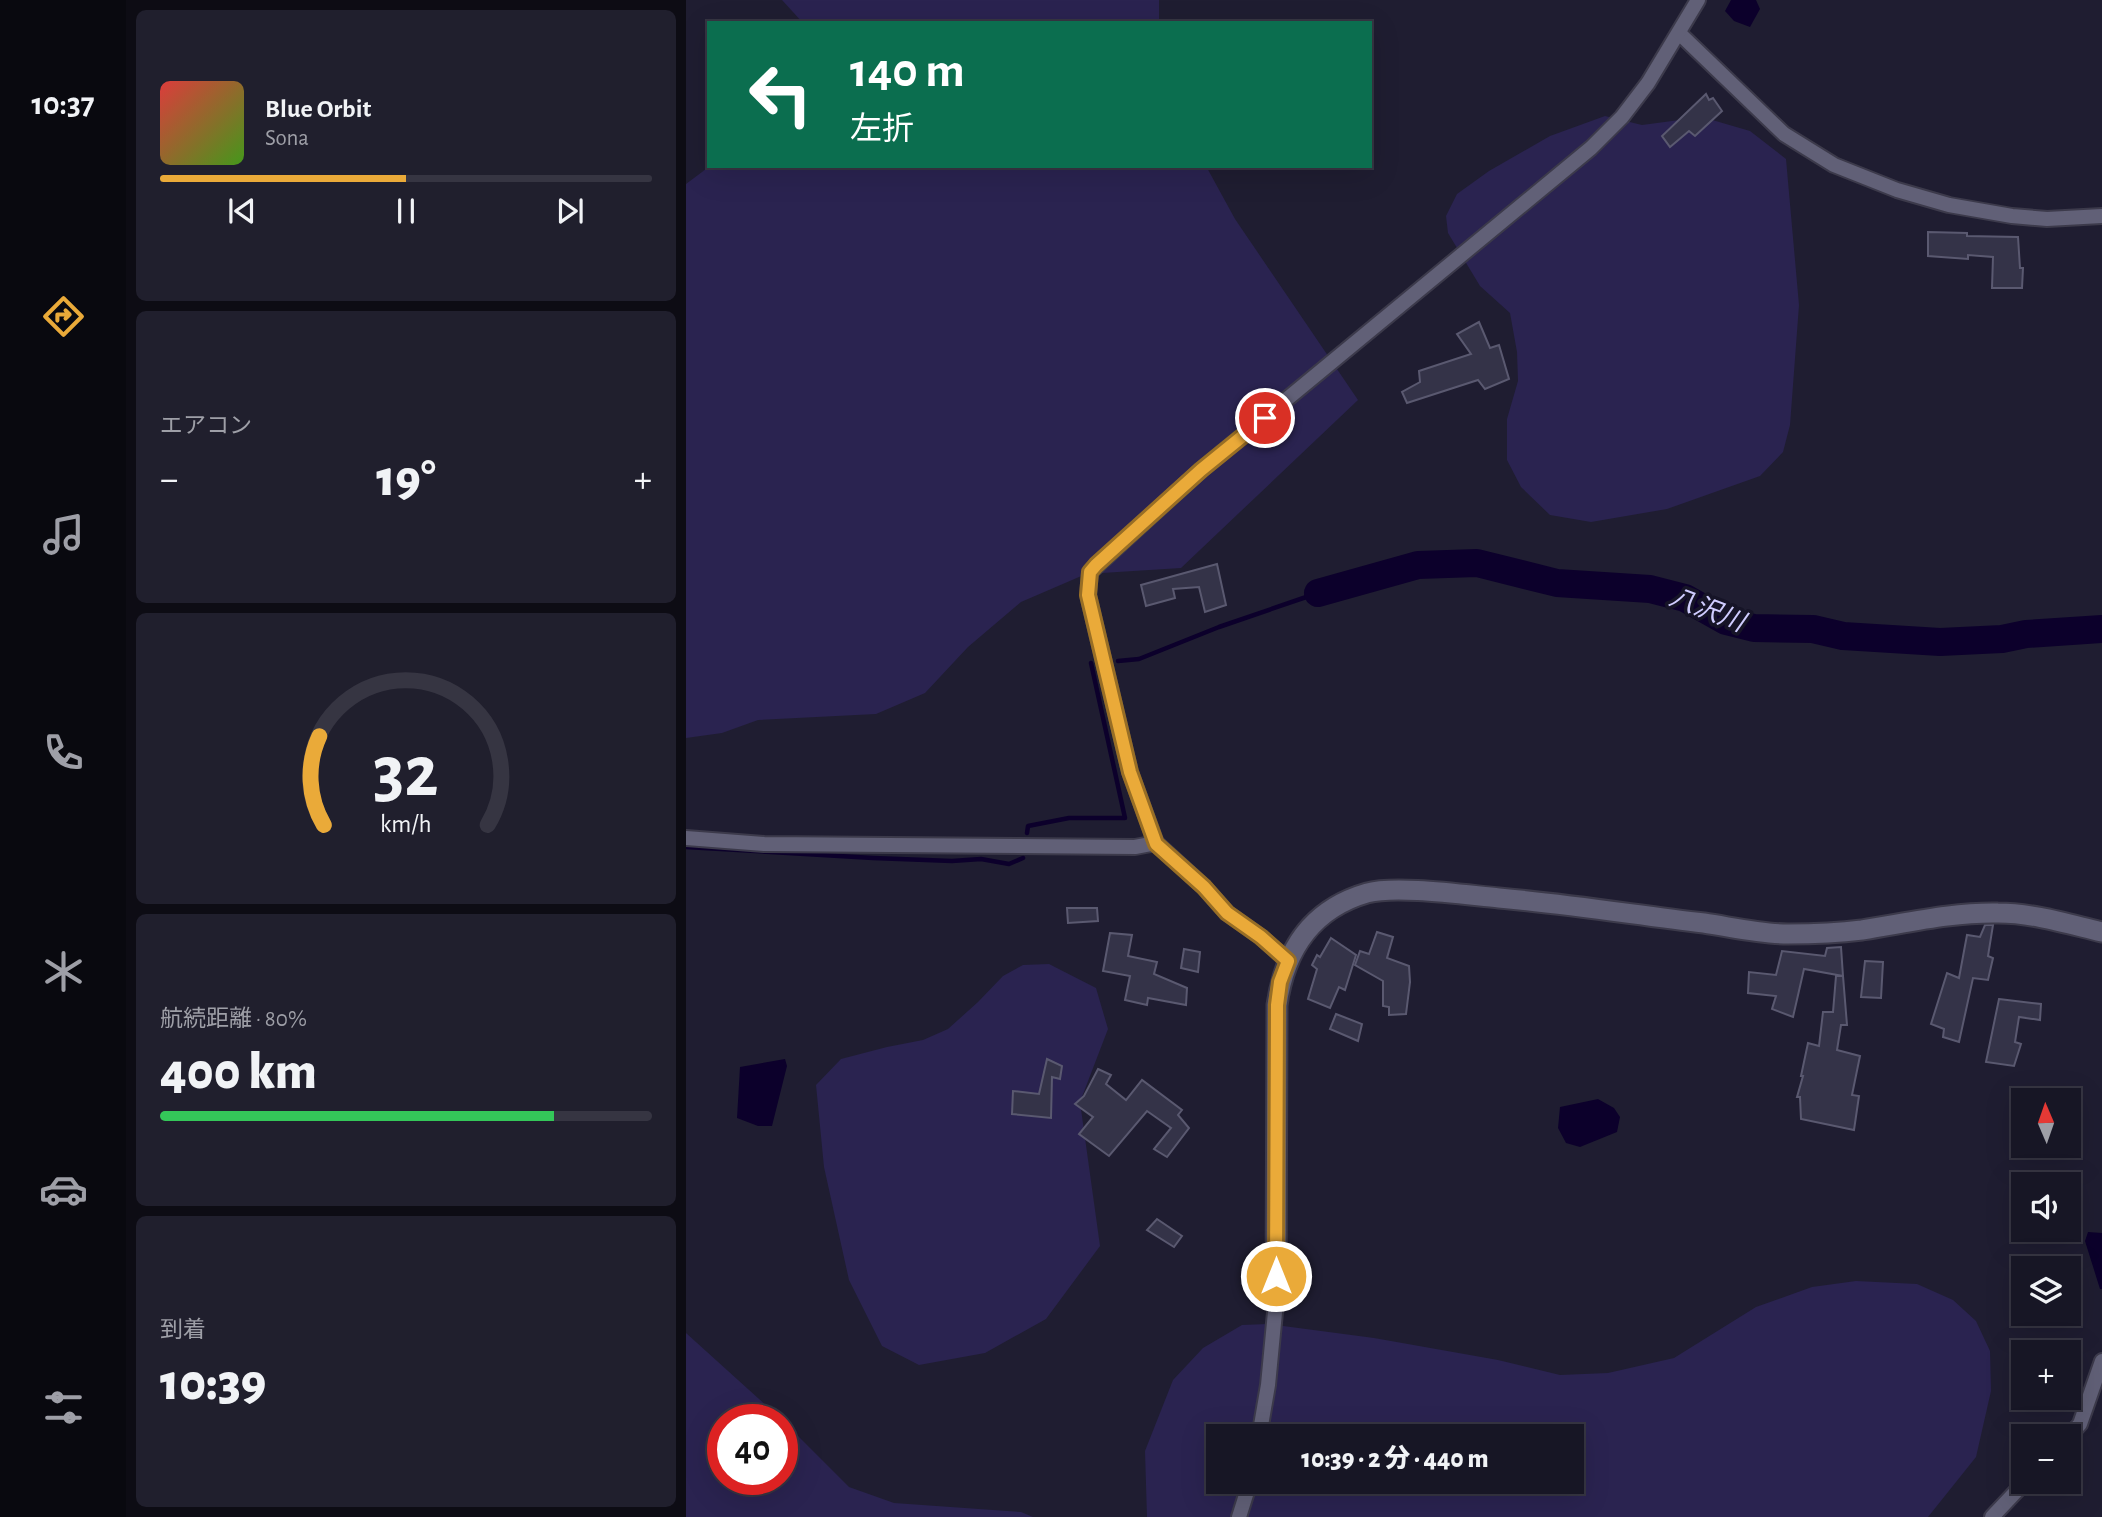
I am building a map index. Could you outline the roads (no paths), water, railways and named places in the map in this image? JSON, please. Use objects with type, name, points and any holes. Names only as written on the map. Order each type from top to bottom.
[{"type":"street","points":[[1288,961],[1261,937],[1227,913],[1204,887],[1156,844],[1130,772],[1088,595],[1090,572],[1201,470],[1591,148],[1622,117],[1648,82],[1698,0]]},
{"type":"street","points":[[1679,33],[1784,134],[1834,165],[1898,190],[1949,205],[2047,219],[2102,216]]},
{"type":"street","points":[[686,838],[790,844],[1135,847],[1156,844]]},
{"type":"street","points":[[1261,1424],[1276,1302],[1277,1005],[1280,982],[1300,939],[1334,906],[1371,892],[1406,891],[1547,902],[1785,934],[1858,930],[1969,913],[2025,915],[2102,932]]},
{"type":"street","points":[[2080,1424],[2102,1361]]},
{"type":"street","points":[[1239,1517],[1246,1494]]},
{"type":"street","points":[[1992,1517],[2014,1494]]},
{"type":"waterway","name":"八沢川","points":[[1318,593],[1418,565],[1477,563],[1557,583],[1650,589],[1685,598],[1726,621],[1754,628],[1813,629],[1843,636],[1940,642],[2102,629]]},
{"type":"waterway","points":[[1118,661],[1139,659],[1219,627],[1318,593]]},
{"type":"waterway","points":[[1027,833],[1028,826],[1069,818],[1125,818],[1091,663]]},
{"type":"waterway","points":[[686,847],[873,858],[952,861],[981,859],[1009,864],[1023,858]]}]
